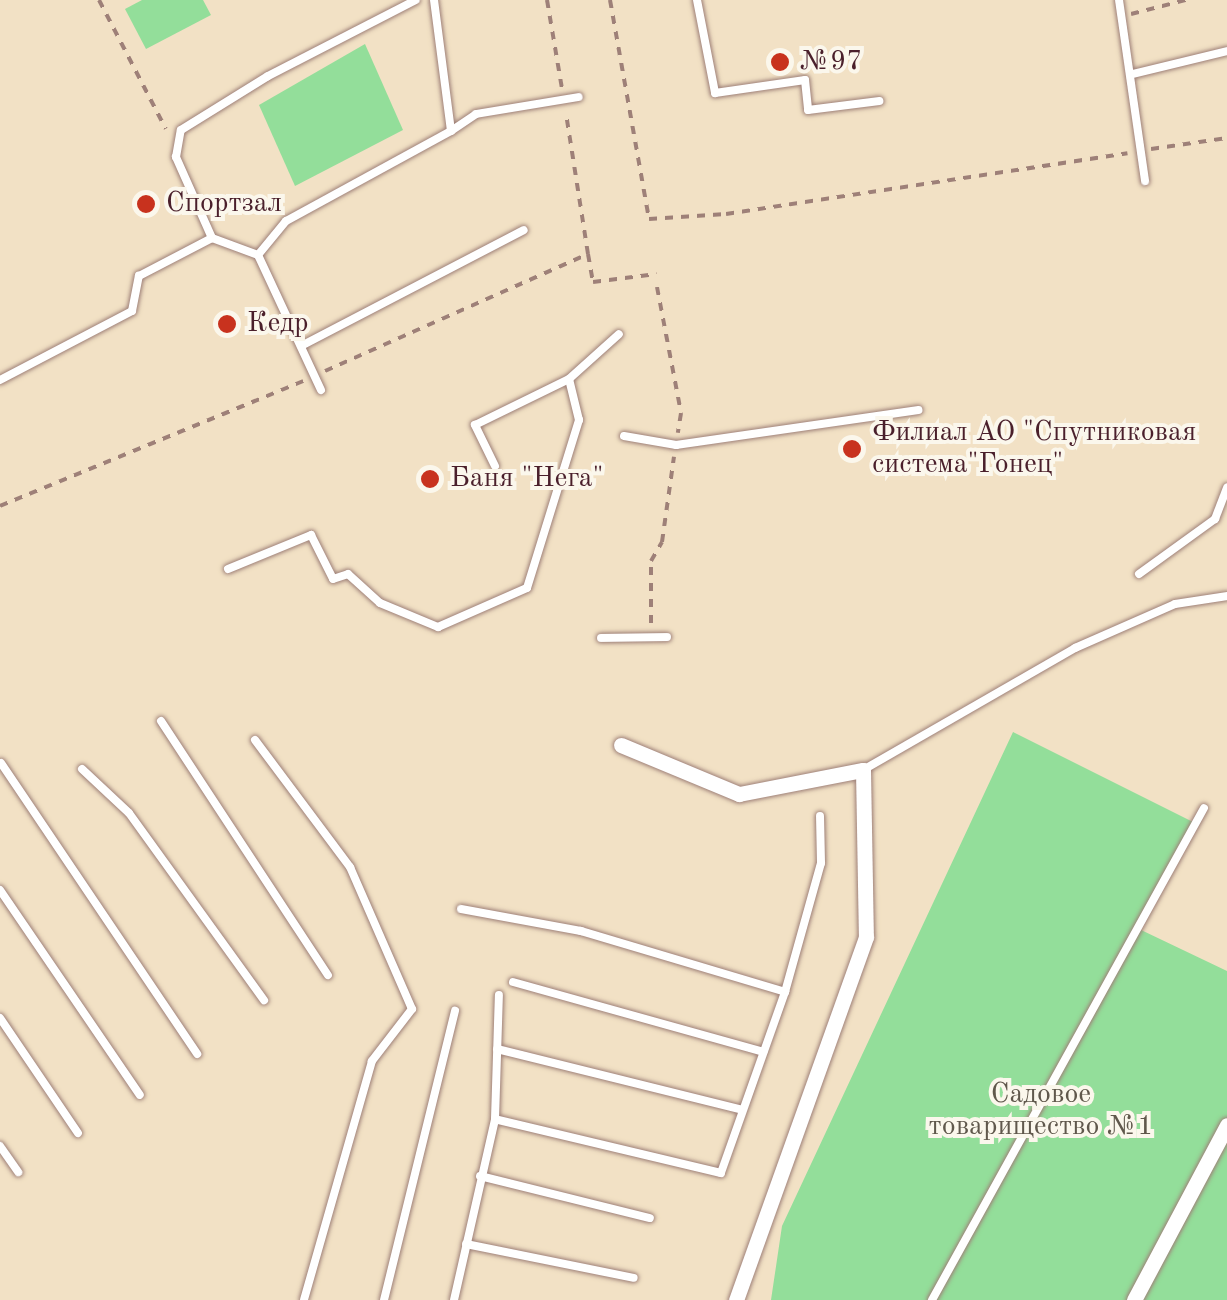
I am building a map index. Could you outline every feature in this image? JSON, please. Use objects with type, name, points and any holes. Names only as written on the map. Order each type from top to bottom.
[{"type":"street","points":[[621,745],[739,794],[862,770],[866,937],[736,1300]]},
{"type":"street","points":[[1134,1300],[1227,1125]]},
{"type":"lane","points":[[321,390],[258,256],[212,238],[176,157],[181,130],[268,76],[416,0]]},
{"type":"lane","points":[[434,0],[451,131]]},
{"type":"lane","points":[[697,0],[715,93],[805,80],[808,110],[879,101]]},
{"type":"lane","points":[[1119,0],[1133,74],[1145,182]]},
{"type":"lane","points":[[1133,74],[1227,51]]},
{"type":"lane","points":[[258,256],[286,222],[476,114],[578,97]]},
{"type":"lane","points":[[301,346],[524,230]]},
{"type":"lane","points":[[0,380],[132,311],[140,276],[212,238]]},
{"type":"lane","points":[[495,466],[475,425],[570,379],[619,334]]},
{"type":"lane","points":[[228,569],[311,535],[333,579],[348,574],[380,603],[438,628],[527,588],[579,420],[570,379]]},
{"type":"lane","points":[[624,436],[676,445],[918,410]]},
{"type":"lane","points":[[1139,574],[1215,519],[1227,486]]},
{"type":"lane","points":[[862,770],[1075,648],[1175,604],[1227,596]]},
{"type":"lane","points":[[601,638],[666,637]]},
{"type":"lane","points":[[161,721],[328,975]]},
{"type":"lane","points":[[255,740],[350,866],[412,1009],[372,1061],[304,1300]]},
{"type":"lane","points":[[1,763],[197,1054]]},
{"type":"lane","points":[[82,768],[129,812],[264,1000]]},
{"type":"lane","points":[[932,1300],[1204,808]]},
{"type":"lane","points":[[495,1120],[720,1174],[785,992],[820,863],[820,816]]},
{"type":"lane","points":[[0,890],[140,1095]]},
{"type":"lane","points":[[460,909],[581,931],[785,992]]},
{"type":"lane","points":[[514,982],[764,1052]]},
{"type":"lane","points":[[454,1300],[495,1120],[499,995]]},
{"type":"lane","points":[[384,1300],[456,1012]]},
{"type":"lane","points":[[0,1018],[78,1133]]},
{"type":"lane","points":[[497,1049],[743,1110]]},
{"type":"lane","points":[[0,1146],[18,1172]]},
{"type":"lane","points":[[480,1176],[650,1218]]},
{"type":"lane","points":[[466,1244],[634,1278]]},
{"type":"path","points":[[98,0],[159,115]]},
{"type":"path","points":[[610,0],[649,219],[726,214],[1227,138]]},
{"type":"path","points":[[1122,17],[1186,0]]},
{"type":"path","points":[[588,254],[594,282],[656,274]]},
{"type":"path","points":[[657,286],[681,413],[650,578],[652,633],[666,637]]},
{"type":"path","points":[[0,506],[314,376]]},
{"type":"green space","points":[[142,0],[203,0],[211,15],[146,49],[125,9]]},
{"type":"green space","points":[[365,44],[403,130],[295,186],[259,105]]},
{"type":"green space","name":"Садовое товарищество №1","points":[[1013,732],[1195,823],[1139,929],[1227,971],[1227,1300],[771,1300],[782,1226]]},
{"type":"place","name":"№97","points":[[780,62]]},
{"type":"place","name":"Спортзал","points":[[146,204]]},
{"type":"place","name":"Кедр","points":[[227,324]]},
{"type":"place","name":"Филиал АО \"Спутниковая система\"Гонец\"","points":[[852,449]]},
{"type":"place","name":"Баня \"Нега\"","points":[[430,479]]}]
